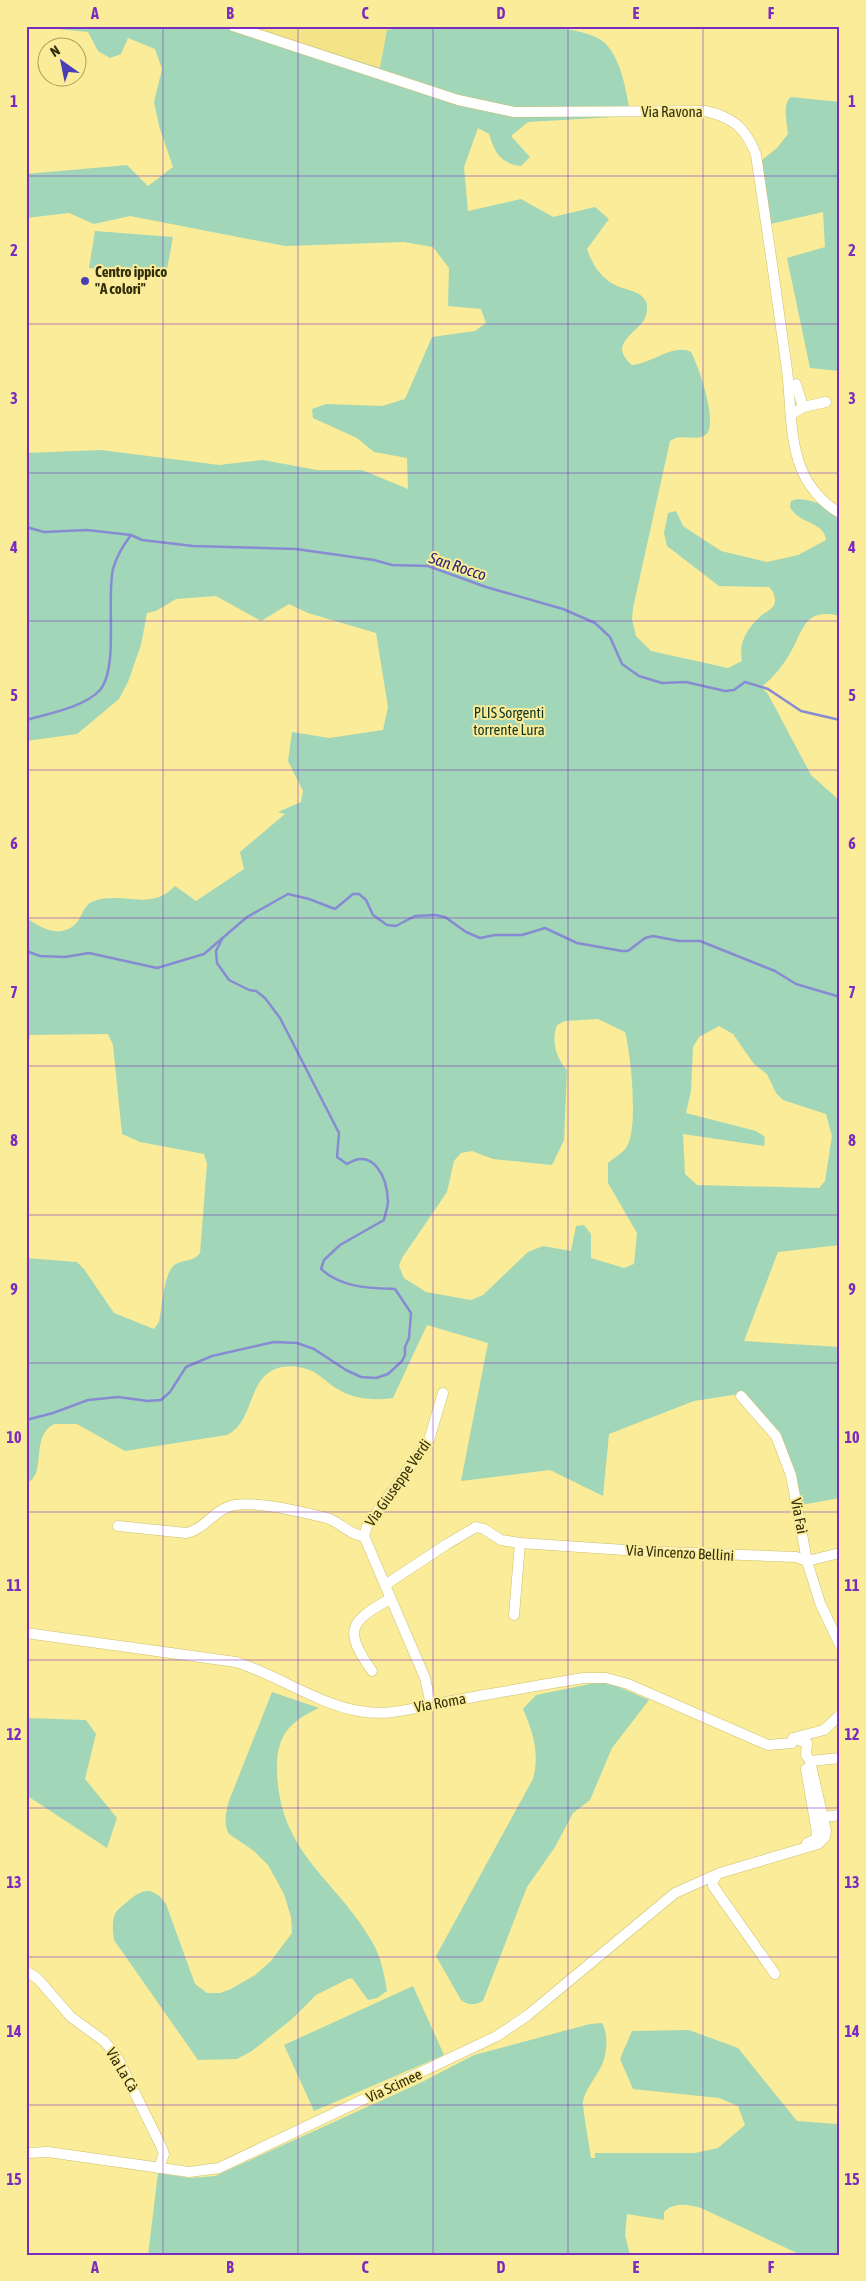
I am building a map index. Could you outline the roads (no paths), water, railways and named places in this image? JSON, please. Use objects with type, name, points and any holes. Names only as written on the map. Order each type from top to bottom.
[{"type":"street","name":"Via Ravona","points":[[233,26],[458,100],[495,109],[539,112],[705,111],[723,115],[733,121],[742,129],[756,156],[770,244],[793,442],[801,469],[815,492],[840,513]]},
{"type":"street","points":[[796,384],[803,407]]},
{"type":"street","points":[[791,415],[803,407],[826,402]]},
{"type":"street","name":"Via Giuseppe Verdi","points":[[431,1705],[425,1678],[364,1536],[367,1526],[429,1440],[442,1393]]},
{"type":"street","name":"Via Faì","points":[[741,1396],[776,1436],[790,1475],[808,1561],[820,1603],[840,1645]]},
{"type":"street","points":[[118,1526],[186,1533],[194,1532],[227,1507],[246,1503],[327,1518],[334,1520],[356,1535],[364,1536]]},
{"type":"street","name":"Via Vincenzo Bellini","points":[[385,1585],[447,1544],[476,1528],[484,1529],[501,1540],[515,1542],[640,1551],[796,1558],[808,1561],[840,1553]]},
{"type":"street","points":[[514,1615],[515,1542]]},
{"type":"street","points":[[372,1670],[352,1634],[354,1628],[365,1615],[390,1598]]},
{"type":"street","name":"Via Roma","points":[[26,1634],[236,1662],[259,1670],[324,1700],[360,1711],[385,1712],[584,1678],[606,1678],[628,1684],[768,1744],[792,1742],[793,1738],[824,1730],[840,1715]]},
{"type":"street","points":[[793,1738],[807,1743],[805,1748],[824,1816],[826,1831],[820,1837]]},
{"type":"street","points":[[793,1738],[805,1754],[820,1837]]},
{"type":"street","points":[[810,1761],[840,1758]]},
{"type":"street","points":[[824,1816],[840,1815]]},
{"type":"street","name":"Via Scimee","points":[[26,2153],[48,2152],[190,2172],[219,2168],[479,2046],[528,2015],[675,1893],[716,1876],[794,1850],[820,1837]]},
{"type":"street","points":[[716,1876],[713,1886],[775,1974]]},
{"type":"street","name":"Via La Cà","points":[[26,1971],[38,1979],[70,2016],[104,2041],[116,2055],[161,2146],[164,2154],[159,2168]]},
{"type":"waterway","name":"San Rocco","points":[[26,527],[44,532],[87,530],[131,535],[142,540],[193,546],[296,549],[374,560],[392,565],[428,566],[486,587],[563,609],[595,623],[610,637],[622,664],[639,676],[662,683],[686,682],[725,691],[734,690],[745,682],[768,689],[801,711],[840,720]]},
{"type":"waterway","points":[[26,720],[76,705],[100,690],[106,679],[111,650],[111,582],[113,569],[120,551],[131,535]]},
{"type":"waterway","points":[[26,951],[40,956],[65,957],[89,953],[157,968],[204,954],[247,917],[288,894],[309,899],[335,909],[353,894],[359,894],[366,900],[373,915],[387,925],[396,926],[415,916],[435,915],[445,917],[466,932],[480,938],[495,935],[522,935],[545,928],[577,943],[622,951],[628,951],[645,938],[653,936],[679,941],[700,941],[775,971],[796,984],[840,997]]},
{"type":"waterway","points":[[26,1420],[53,1413],[88,1400],[118,1397],[148,1401],[161,1400],[170,1392],[186,1367],[212,1356],[274,1342],[297,1343],[314,1349],[346,1370],[361,1377],[376,1378],[388,1374],[402,1361],[405,1355],[405,1347],[409,1338],[411,1313],[395,1289],[356,1286],[338,1280],[321,1269],[324,1260],[340,1245],[384,1220],[388,1201],[382,1175],[372,1162],[365,1159],[347,1164],[337,1157],[339,1133],[280,1018],[265,998],[256,991],[249,990],[229,980],[217,963],[216,951],[222,939]]},
{"type":"place","name":"Centro ippico \"A colori\"","points":[[85,281]]},
{"type":"park label","name":"PLIS Sorgenti torrente Lura","points":[[509,722]]}]
